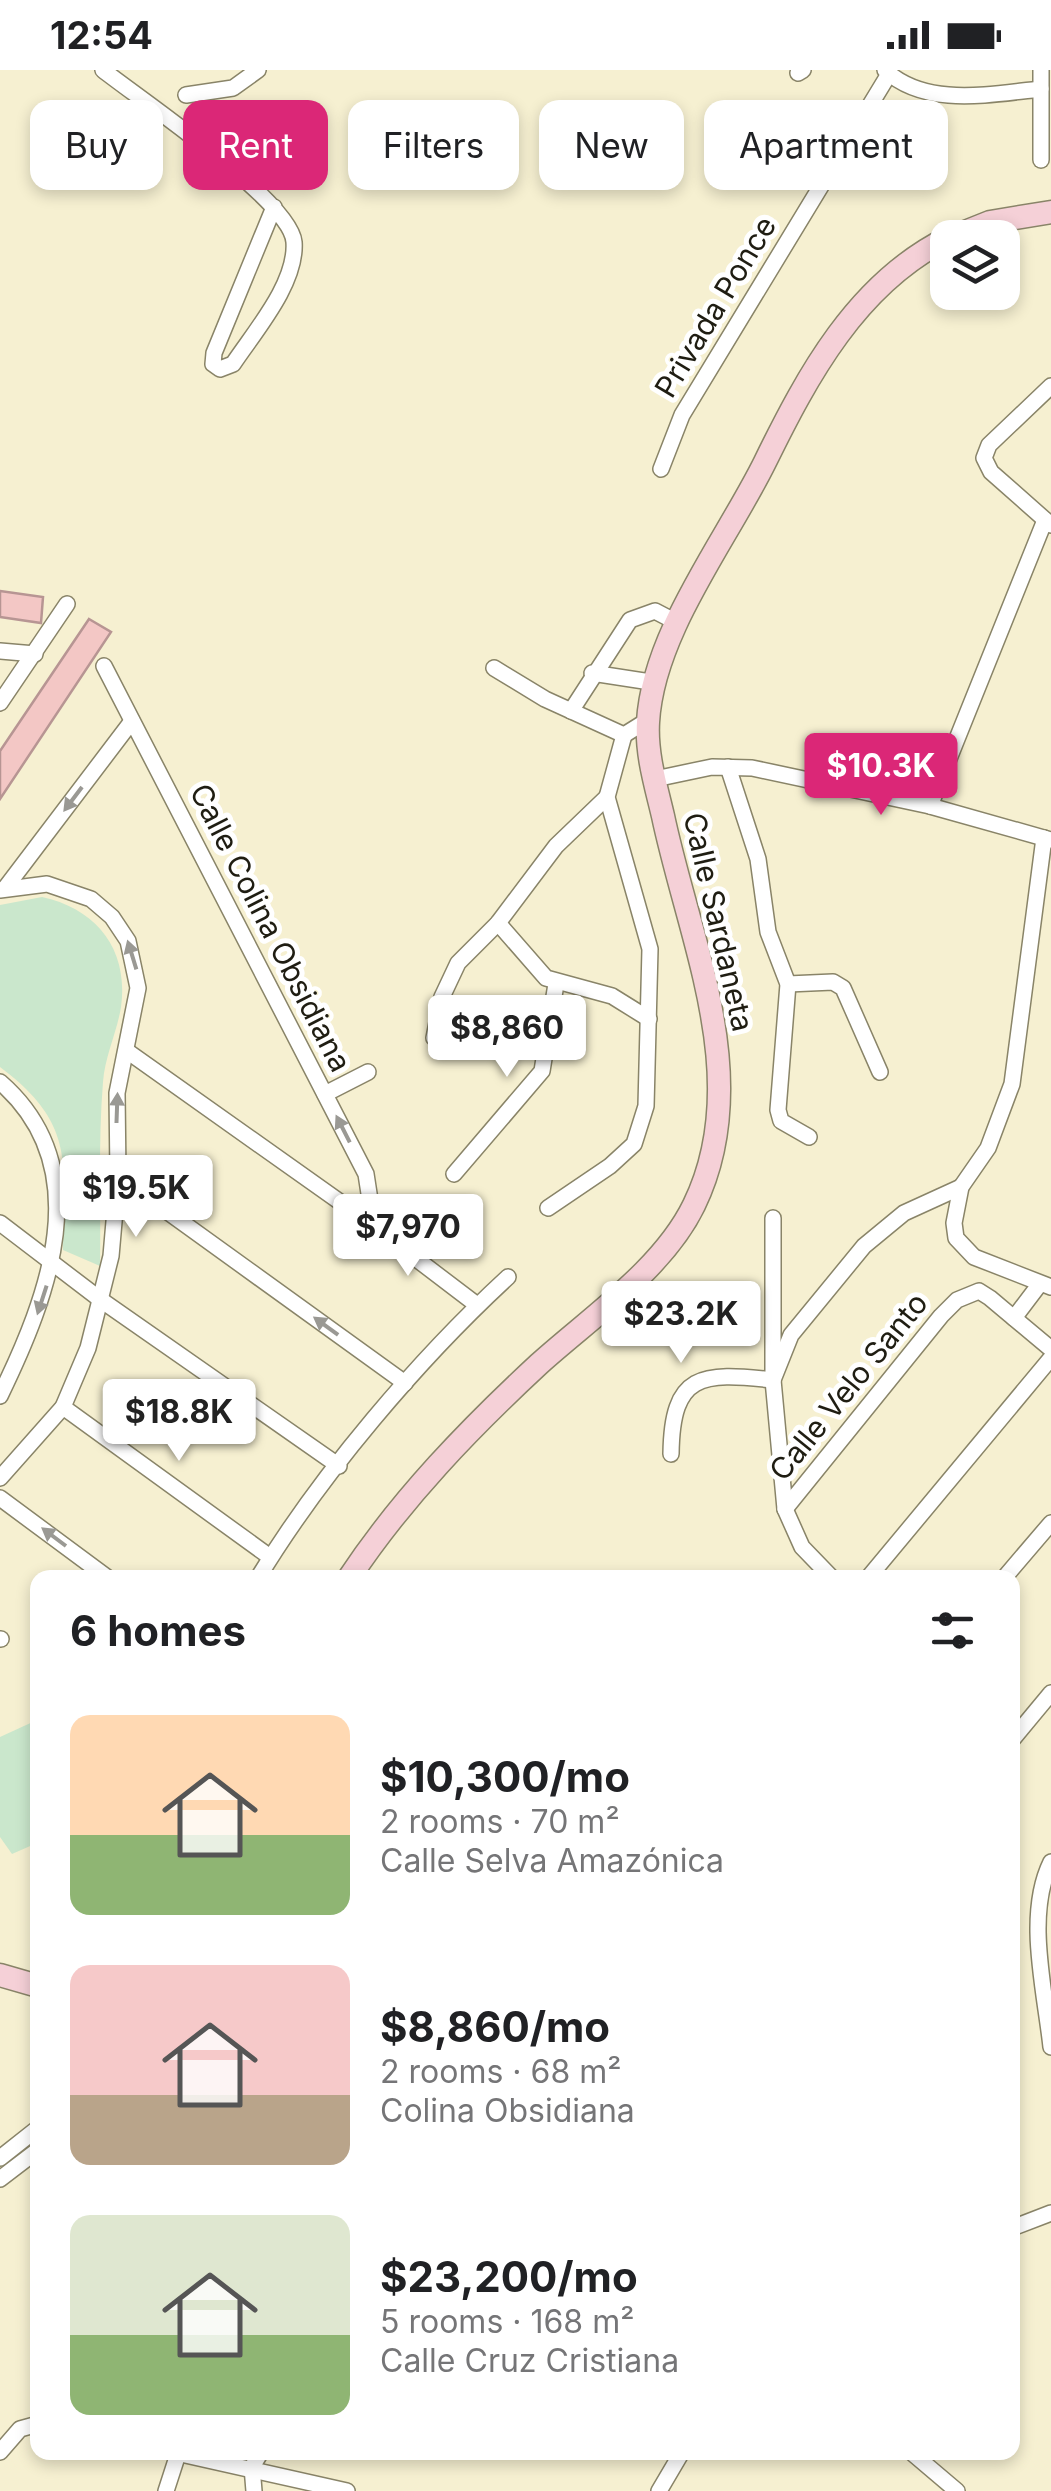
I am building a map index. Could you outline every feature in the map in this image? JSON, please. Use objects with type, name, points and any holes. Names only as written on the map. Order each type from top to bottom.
[{"type":"street","points":[[103,70],[274,207],[287,220],[294,240],[292,264],[233,364],[220,369],[213,364],[214,353],[274,207]]},
{"type":"street","points":[[186,96],[233,88],[258,70]]},
{"type":"street","points":[[1041,70],[1041,160]]},
{"type":"street","points":[[887,72],[907,85],[954,95],[1041,89]]},
{"type":"street","name":"Privada Ponce","points":[[662,469],[682,415],[887,72]]},
{"type":"street","name":"Calle Sardaneta","points":[[1002,220],[1051,212]]},
{"type":"street","name":"Calle Sardaneta","points":[[356,1570],[428,1477],[502,1398],[653,1260],[694,1204],[716,1118],[716,1032],[654,779],[648,720],[656,683],[678,623],[814,368],[873,294],[930,251]]},
{"type":"street","points":[[930,806],[1048,523],[991,472],[984,458],[989,445],[1051,386]]},
{"type":"street","points":[[0,703],[6,686],[35,654],[67,604]]},
{"type":"street","points":[[572,711],[592,673],[630,620],[643,612],[655,612],[678,623]]},
{"type":"street","points":[[0,650],[35,654]]},
{"type":"street","name":"Calle Colina Obsidiana","points":[[104,666],[370,1183],[364,1218]]},
{"type":"street","points":[[494,668],[624,735]]},
{"type":"street","points":[[592,673],[656,683]]},
{"type":"street","points":[[434,1038],[442,997],[458,964],[498,923],[556,846],[607,797],[624,735],[648,720]]},
{"type":"street","points":[[3,889],[132,721]]},
{"type":"street","points":[[720,767],[758,859],[768,932],[788,984],[778,1110],[781,1121],[809,1137]]},
{"type":"street","points":[[654,779],[720,767],[930,806],[1048,839],[1012,1084],[988,1148],[961,1188],[954,1223],[964,1249],[988,1266],[1045,1286],[1014,1318],[1051,1349]]},
{"type":"street","points":[[548,1208],[610,1166],[634,1144],[646,1106],[650,1019],[647,931],[607,797]]},
{"type":"street","points":[[0,1478],[30,1449],[62,1407],[88,1348],[111,1256],[118,1176],[116,1093],[136,1011],[136,963],[128,941],[112,917],[91,899],[67,889],[28,883],[3,889]]},
{"type":"street","points":[[498,923],[522,954],[556,984],[612,996],[650,1019]]},
{"type":"street","points":[[788,984],[833,982],[843,988],[880,1072]]},
{"type":"street","points":[[454,1174],[542,1071],[556,984]]},
{"type":"street","points":[[127,1051],[364,1218],[478,1305]]},
{"type":"street","points":[[325,1094],[368,1072]]},
{"type":"street","points":[[0,1082],[39,1124],[50,1152],[56,1188],[52,1261],[44,1298],[6,1369],[0,1396]]},
{"type":"street","points":[[118,1176],[405,1383]]},
{"type":"street","points":[[773,1380],[791,1335],[881,1228],[961,1188]]},
{"type":"street","points":[[774,1218],[773,1380],[785,1509],[802,1546],[824,1570]]},
{"type":"street","points":[[0,1223],[101,1300],[339,1466]]},
{"type":"street","points":[[263,1570],[405,1383],[508,1277]]},
{"type":"street","name":"Calle Velo Santo","points":[[785,1509],[957,1300],[979,1290],[1014,1318]]},
{"type":"street","points":[[875,1570],[1051,1358]]},
{"type":"street","points":[[671,1454],[672,1412],[700,1380],[736,1376],[773,1380]]},
{"type":"street","points":[[62,1407],[270,1558]]},
{"type":"street","points":[[0,1498],[97,1570]]},
{"type":"street","points":[[1011,1570],[1051,1523]]},
{"type":"street","points":[[1020,1730],[1051,1693]]},
{"type":"street","points":[[1051,1862],[1041,1891],[1040,1926],[1051,2046]]},
{"type":"street","points":[[0,1975],[30,1984]]},
{"type":"street","points":[[0,2158],[30,2134]]},
{"type":"street","points":[[0,2179],[30,2156]]},
{"type":"street","points":[[1020,2225],[1051,2213]]},
{"type":"street","points":[[0,2452],[20,2429],[30,2426]]},
{"type":"street","points":[[166,2491],[173,2460]]},
{"type":"street","points":[[214,2460],[347,2491]]},
{"type":"street","points":[[254,2491],[252,2467],[256,2460]]},
{"type":"street","points":[[659,2491],[677,2460]]},
{"type":"street","points":[[920,2460],[957,2491]]},
{"type":"green space","points":[[42,897],[79,911],[93,922],[114,950],[120,967],[121,1007],[104,1072],[101,1105],[100,1266],[63,1250],[64,1168],[54,1127],[25,1088],[0,1067],[0,905]]},
{"type":"green space","points":[[30,1723],[30,1846],[12,1854],[0,1837],[0,1737]]},
{"type":"building","points":[[0,591],[43,597],[41,623],[0,617]]},
{"type":"building","points":[[89,619],[111,632],[0,799],[0,751]]}]
